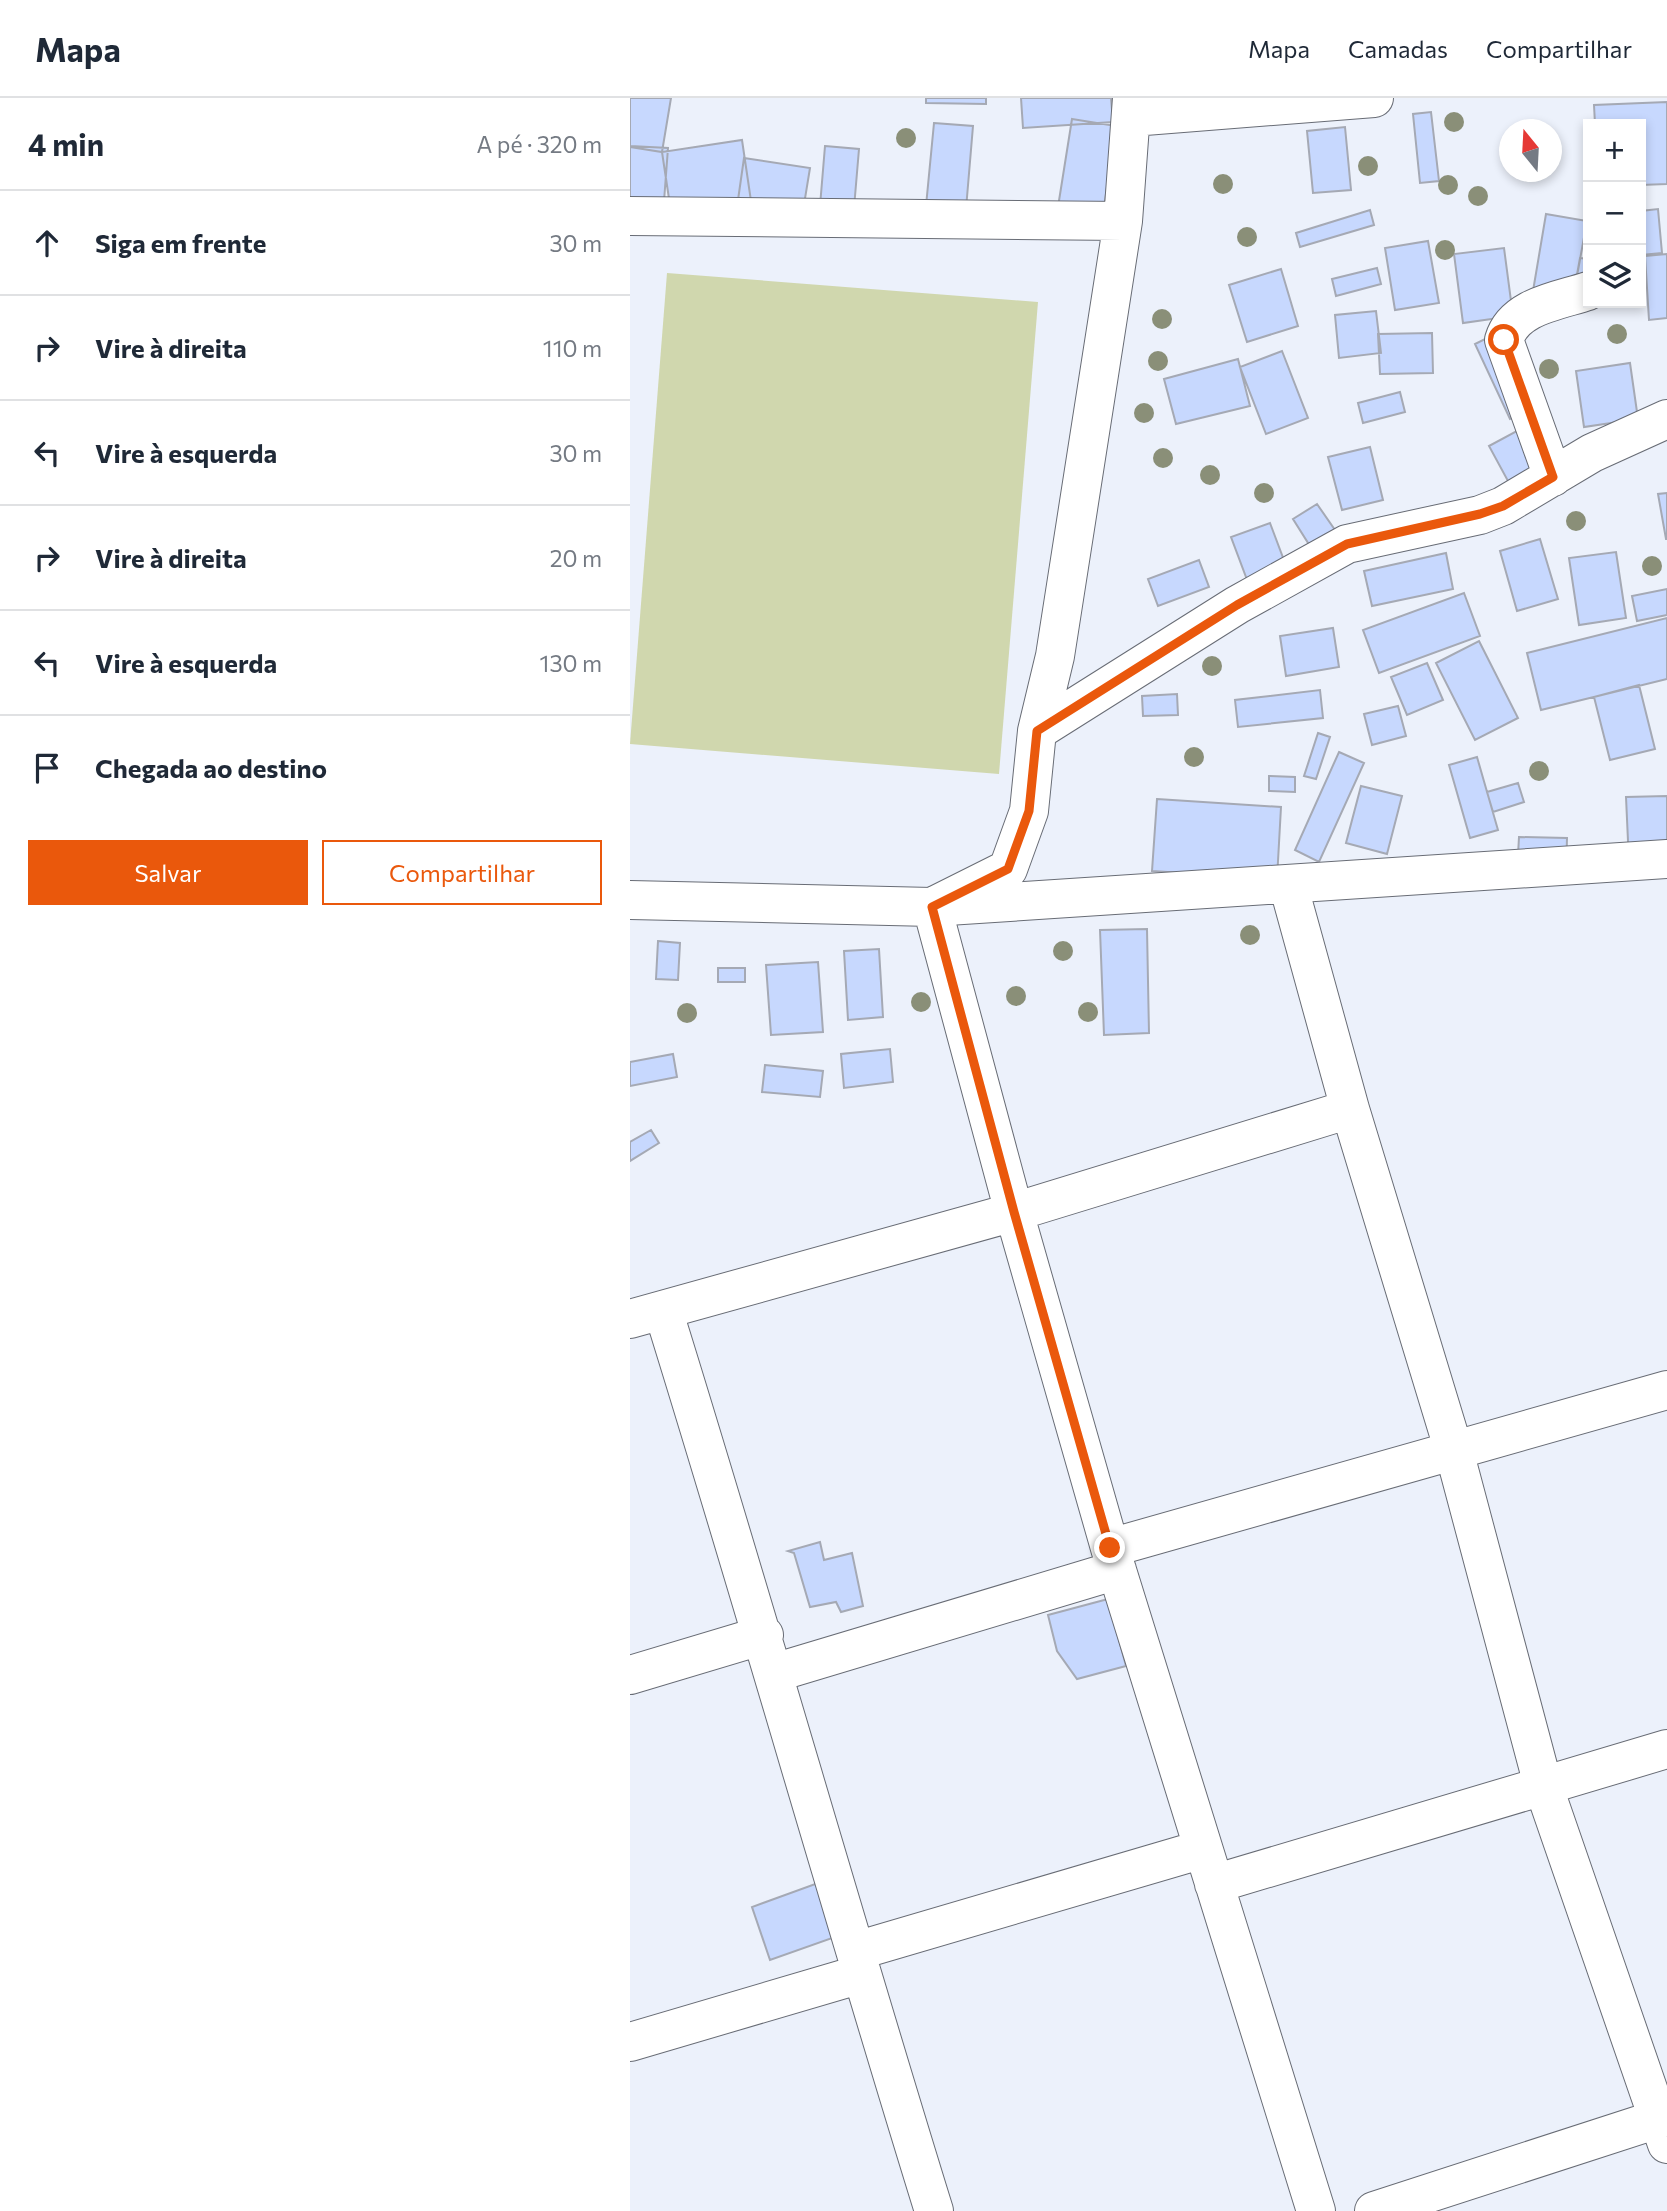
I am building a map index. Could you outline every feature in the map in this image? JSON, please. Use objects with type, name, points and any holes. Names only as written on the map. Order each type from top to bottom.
[{"type":"street","points":[[932,907],[1008,869],[1029,811],[1037,731],[1055,656],[1123,221],[1132,107],[1374,98]]},
{"type":"street","points":[[630,216],[1123,221]]},
{"type":"street","points":[[1553,477],[1504,340],[1508,325],[1526,312],[1583,293]]},
{"type":"street","points":[[1037,731],[1237,605],[1347,544],[1480,514],[1515,500],[1592,453],[1667,419]]},
{"type":"street","points":[[630,900],[932,907],[1667,859]]},
{"type":"street","points":[[1288,884],[1350,1109],[1454,1451],[1543,1785],[1663,2127],[1374,2211]]},
{"type":"street","points":[[932,907],[1014,1212],[1114,1559],[1316,2211]]},
{"type":"street","points":[[934,2211],[858,1963],[764,1636],[646,1314],[1014,1212],[1350,1109]]},
{"type":"street","points":[[774,1673],[1114,1559],[1454,1451],[1667,1390]]},
{"type":"street","points":[[630,1675],[764,1636]]},
{"type":"street","points":[[630,2042],[858,1963],[1209,1866],[1543,1785],[1667,1749]]},
{"type":"green space","points":[[667,273],[1038,302],[999,774],[630,744]]},
{"type":"building","points":[[630,98],[671,98],[662,152],[630,147]]},
{"type":"building","points":[[926,98],[986,98],[986,104],[926,103]]},
{"type":"building","points":[[1021,98],[1111,98],[1113,122],[1023,128]]},
{"type":"building","points":[[1667,102],[1667,184],[1646,185],[1646,119],[1595,119],[1594,105]]},
{"type":"building","points":[[1431,112],[1439,181],[1420,183],[1413,114]]},
{"type":"building","points":[[1072,119],[1116,126],[1103,214],[1058,207]]},
{"type":"building","points":[[934,123],[973,126],[966,209],[926,206]]},
{"type":"building","points":[[1345,127],[1351,190],[1313,193],[1307,131]]},
{"type":"building","points":[[742,140],[751,201],[671,212],[662,152]]},
{"type":"building","points":[[630,146],[668,148],[662,228],[630,226]]},
{"type":"building","points":[[825,146],[859,149],[854,208],[820,206]]},
{"type":"building","points":[[744,158],[810,168],[801,223],[736,214]]},
{"type":"building","points":[[1658,209],[1662,253],[1646,255],[1646,210]]},
{"type":"building","points":[[1370,210],[1374,225],[1300,247],[1296,233]]},
{"type":"building","points":[[1546,214],[1583,220],[1583,243],[1573,298],[1533,291]]},
{"type":"building","points":[[1428,241],[1439,303],[1395,310],[1385,248]]},
{"type":"building","points":[[1504,248],[1513,316],[1463,323],[1454,254]]},
{"type":"building","points":[[1667,254],[1667,318],[1649,320],[1646,256]]},
{"type":"building","points":[[1580,258],[1583,258],[1583,281],[1576,280]]},
{"type":"building","points":[[1377,268],[1381,284],[1336,296],[1332,279]]},
{"type":"building","points":[[1281,269],[1298,326],[1247,342],[1229,285]]},
{"type":"building","points":[[1376,311],[1381,353],[1339,358],[1335,315]]},
{"type":"building","points":[[1432,333],[1433,373],[1380,374],[1378,334]]},
{"type":"building","points":[[1491,336],[1526,412],[1510,419],[1475,344]]},
{"type":"building","points":[[1282,351],[1308,418],[1266,434],[1240,367]]},
{"type":"building","points":[[1238,359],[1250,406],[1176,424],[1164,379]]},
{"type":"building","points":[[1630,363],[1638,419],[1584,427],[1576,371]]},
{"type":"building","points":[[1400,392],[1405,412],[1363,423],[1358,403]]},
{"type":"building","points":[[1530,424],[1556,471],[1515,494],[1489,446]]},
{"type":"building","points":[[1370,447],[1383,500],[1342,510],[1328,457]]},
{"type":"building","points":[[1667,493],[1667,539],[1666,539],[1658,494]]},
{"type":"building","points":[[1317,504],[1335,530],[1310,546],[1293,519]]},
{"type":"building","points":[[1270,523],[1288,571],[1249,585],[1231,537]]},
{"type":"building","points":[[1540,539],[1558,599],[1517,611],[1500,551]]},
{"type":"building","points":[[1616,552],[1626,618],[1579,625],[1569,558]]},
{"type":"building","points":[[1446,553],[1453,589],[1372,606],[1364,571]]},
{"type":"building","points":[[1199,560],[1209,587],[1158,606],[1148,579]]},
{"type":"building","points":[[1667,589],[1667,615],[1637,621],[1632,596]]},
{"type":"building","points":[[1464,593],[1480,636],[1379,673],[1363,630]]},
{"type":"building","points":[[1667,618],[1667,679],[1541,710],[1527,653]]},
{"type":"building","points":[[1333,628],[1339,667],[1286,676],[1280,636]]},
{"type":"building","points":[[1479,641],[1518,718],[1475,740],[1436,663]]},
{"type":"building","points":[[1427,663],[1443,700],[1407,715],[1391,677]]},
{"type":"building","points":[[1639,685],[1655,749],[1610,760],[1594,697]]},
{"type":"building","points":[[1320,690],[1323,718],[1238,727],[1235,700]]},
{"type":"building","points":[[1177,694],[1178,715],[1143,716],[1142,696]]},
{"type":"building","points":[[1398,706],[1406,736],[1372,745],[1364,714]]},
{"type":"building","points":[[1318,733],[1330,737],[1316,779],[1304,776]]},
{"type":"building","points":[[1339,752],[1364,763],[1319,862],[1295,850]]},
{"type":"building","points":[[1477,757],[1498,830],[1470,838],[1449,765]]},
{"type":"building","points":[[1269,776],[1295,777],[1295,792],[1269,791]]},
{"type":"building","points":[[1518,783],[1524,802],[1493,812],[1487,792]]},
{"type":"building","points":[[1361,786],[1402,796],[1387,854],[1346,843]]},
{"type":"building","points":[[1667,796],[1667,861],[1629,863],[1626,797]]},
{"type":"building","points":[[1157,799],[1281,807],[1277,879],[1152,871]]},
{"type":"building","points":[[1519,837],[1567,838],[1566,876],[1517,873]]},
{"type":"building","points":[[1147,929],[1149,1033],[1104,1035],[1100,930]]},
{"type":"building","points":[[658,941],[680,943],[678,980],[656,979]]},
{"type":"building","points":[[879,949],[883,1017],[848,1020],[844,951]]},
{"type":"building","points":[[818,962],[823,1032],[771,1035],[766,965]]},
{"type":"building","points":[[718,968],[745,968],[745,982],[718,982]]},
{"type":"building","points":[[890,1049],[893,1082],[844,1088],[841,1054]]},
{"type":"building","points":[[673,1054],[677,1077],[630,1086],[630,1062]]},
{"type":"building","points":[[765,1065],[823,1071],[820,1097],[762,1092]]},
{"type":"building","points":[[651,1130],[659,1143],[630,1161],[630,1142]]},
{"type":"building","points":[[820,1542],[824,1560],[852,1553],[863,1606],[841,1612],[836,1602],[810,1607],[794,1553],[788,1551]]},
{"type":"building","points":[[1108,1599],[1126,1666],[1077,1679],[1057,1651],[1048,1615]]},
{"type":"building","points":[[818,1883],[838,1936],[770,1960],[752,1907]]},
{"type":"route","points":[[1110,1548],[1014,1212],[932,907],[1008,869],[1029,811],[1037,731],[1237,605],[1347,544],[1480,514],[1503,506],[1553,477],[1504,340]]}]
